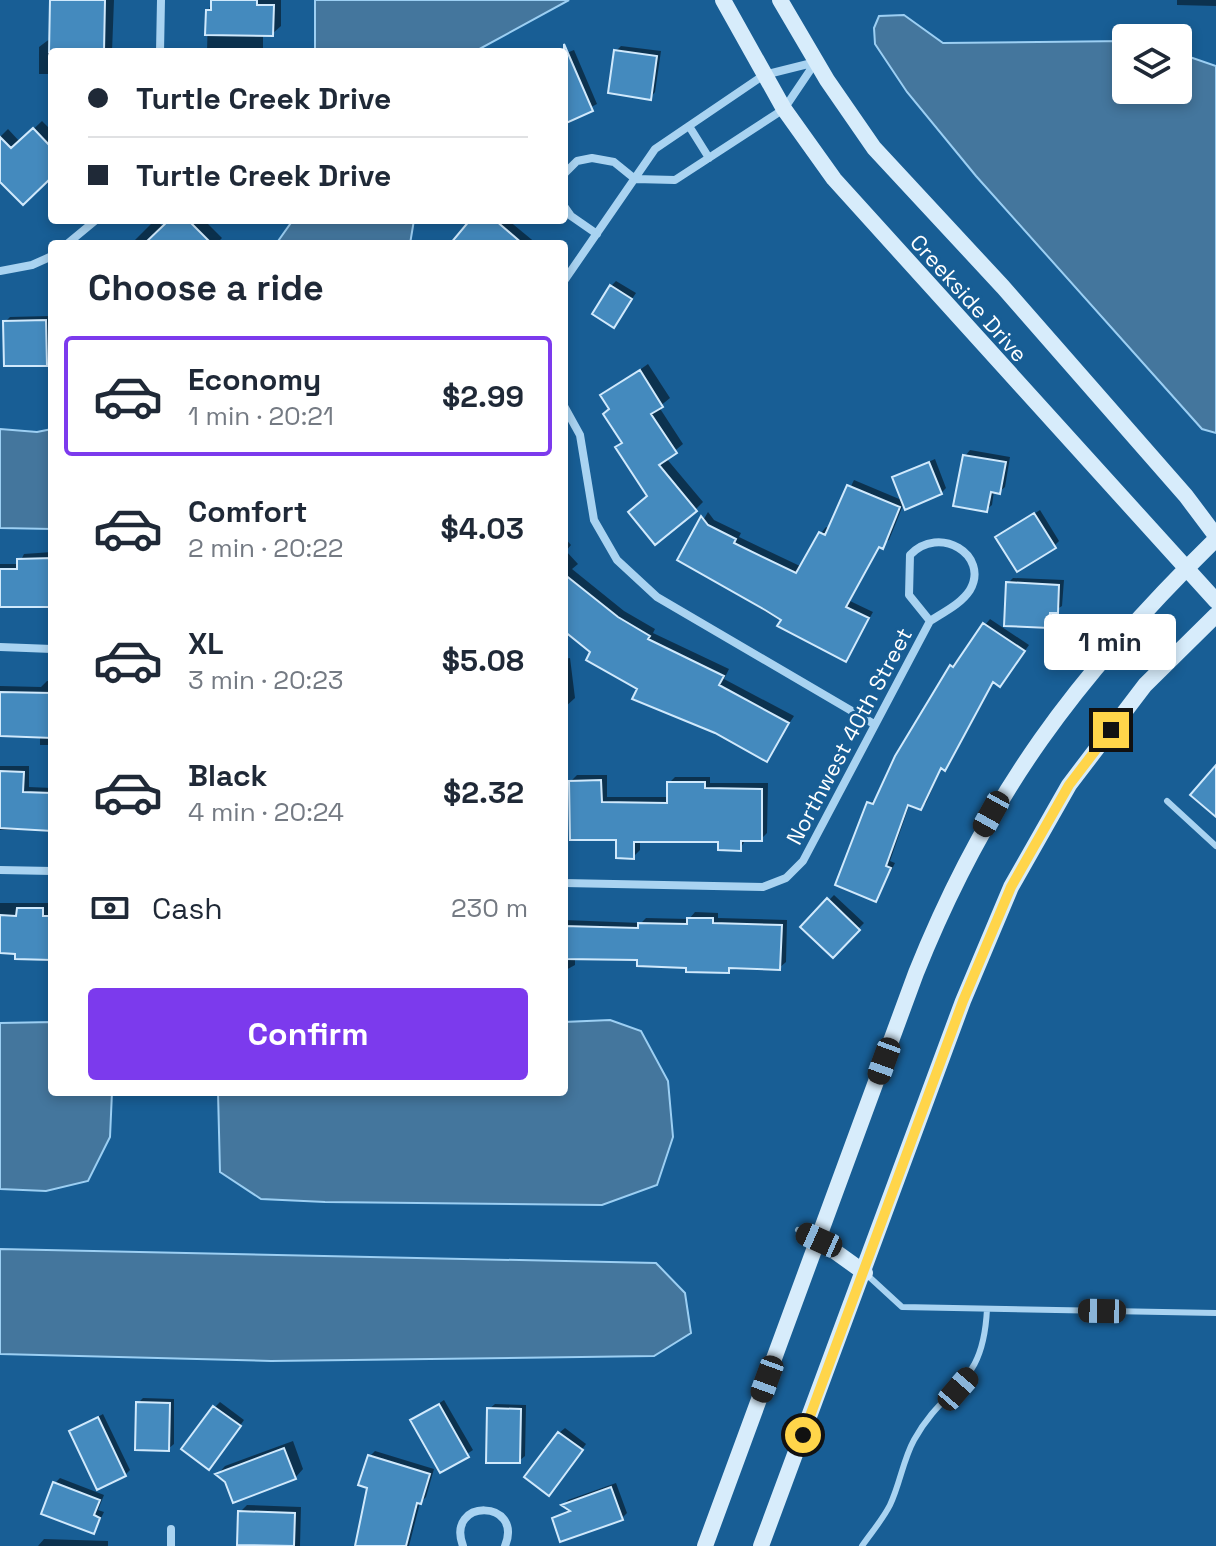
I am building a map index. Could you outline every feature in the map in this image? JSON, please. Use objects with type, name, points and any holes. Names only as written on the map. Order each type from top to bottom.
[{"type":"street","points":[[160,48],[161,0]]},
{"type":"street","name":"Creekside Drive","points":[[723,0],[784,109],[834,179],[1216,601]]},
{"type":"street","name":"Creekside Drive","points":[[780,0],[816,62],[874,148],[1054,345],[1186,496],[1216,537]]},
{"type":"street","points":[[568,275],[655,149],[764,75],[816,62]]},
{"type":"street","points":[[568,170],[577,161],[592,158],[614,162],[635,179],[675,180],[784,109],[816,62]]},
{"type":"street","points":[[689,126],[709,158]]},
{"type":"street","points":[[568,212],[597,234]]},
{"type":"street","points":[[72,240],[91,224]]},
{"type":"street","points":[[0,271],[32,265],[48,258]]},
{"type":"street","points":[[568,413],[580,435],[594,520],[617,560],[657,597],[874,724]]},
{"type":"street","points":[[705,1546],[926,947],[983,829],[1028,753],[1111,645],[1216,537]]},
{"type":"street","name":"Northwest 40th Street","points":[[568,883],[763,887],[786,878],[803,861],[930,621],[957,604],[973,581],[972,565],[961,548],[948,542],[919,545],[910,555],[907,567],[909,595],[930,621]]},
{"type":"street","points":[[761,1546],[865,1273],[963,1001],[1011,887],[1069,785],[1145,685],[1216,615]]},
{"type":"street","points":[[0,647],[48,649]]},
{"type":"street","points":[[0,870],[48,871]]},
{"type":"street","points":[[819,1240],[865,1273]]},
{"type":"street","points":[[463,1546],[460,1537],[463,1522],[468,1516],[483,1510],[499,1514],[505,1521],[509,1537],[505,1546]]},
{"type":"street","points":[[171,1529],[171,1546]]},
{"type":"lane","points":[[1167,801],[1216,846]]},
{"type":"lane","points":[[798,1230],[819,1240]]},
{"type":"lane","points":[[865,1273],[902,1307],[1216,1313]]},
{"type":"lane","points":[[862,1546],[890,1504],[913,1442],[925,1422],[972,1373],[985,1339],[987,1309]]},
{"type":"water","points":[[315,0],[569,0],[481,48],[315,48]]},
{"type":"water","points":[[904,15],[943,43],[1112,41],[1112,104],[1192,104],[1192,58],[1216,66],[1216,433],[1202,429],[976,176],[907,92],[875,44],[874,28],[879,16]]},
{"type":"water","points":[[290,224],[413,224],[411,240],[279,240]]},
{"type":"water","points":[[0,429],[48,430],[48,529],[0,528]]},
{"type":"water","points":[[610,1020],[641,1031],[668,1081],[673,1137],[657,1185],[602,1205],[325,1202],[261,1199],[220,1172],[218,1096],[568,1096],[568,1022]]},
{"type":"water","points":[[48,1022],[48,1096],[112,1096],[110,1137],[88,1181],[46,1191],[0,1189],[0,1023]]},
{"type":"water","points":[[0,1249],[656,1263],[685,1293],[691,1333],[654,1356],[271,1361],[0,1354]]},
{"type":"building","points":[[50,0],[105,0],[104,48],[49,48]]},
{"type":"building","points":[[211,0],[257,0],[257,5],[274,5],[273,36],[205,35],[206,10],[211,10]]},
{"type":"building","points":[[614,50],[657,56],[651,100],[608,93]]},
{"type":"building","points":[[568,53],[593,111],[568,122]]},
{"type":"building","points":[[33,128],[48,144],[48,181],[23,205],[0,182],[0,137],[11,148]]},
{"type":"building","points":[[165,224],[192,224],[208,240],[148,240]]},
{"type":"building","points":[[467,224],[500,224],[518,240],[453,240]]},
{"type":"building","points":[[610,285],[632,299],[614,328],[592,314]]},
{"type":"building","points":[[46,320],[47,366],[4,366],[3,321]]},
{"type":"building","points":[[640,370],[663,407],[651,414],[677,453],[659,465],[697,511],[655,545],[628,512],[647,496],[615,447],[622,443],[603,414],[609,409],[600,395]]},
{"type":"building","points":[[963,455],[1006,462],[1000,494],[991,492],[987,512],[953,506]]},
{"type":"building","points":[[929,462],[942,494],[905,510],[892,477]]},
{"type":"building","points":[[847,485],[900,507],[883,549],[879,547],[846,607],[869,618],[846,662],[777,626],[781,620],[677,560],[701,516],[708,525],[736,539],[734,543],[796,573],[819,532],[825,535]]},
{"type":"building","points":[[1034,513],[1056,548],[1017,572],[995,537]]},
{"type":"building","points":[[48,558],[48,607],[0,607],[0,569],[17,569],[17,559]]},
{"type":"building","points":[[568,577],[618,617],[650,636],[648,639],[724,676],[719,685],[789,723],[767,762],[715,733],[632,699],[637,689],[586,660],[590,652],[568,634]]},
{"type":"building","points":[[1006,582],[1059,585],[1058,613],[1050,613],[1049,628],[1004,626]]},
{"type":"building","points":[[983,623],[1025,651],[1000,687],[993,682],[945,771],[941,768],[921,810],[908,805],[886,866],[891,868],[876,902],[835,885],[867,802],[873,804],[895,756],[950,665],[953,667]]},
{"type":"building","points":[[0,692],[48,693],[48,738],[0,736]]},
{"type":"building","points":[[1216,765],[1216,817],[1190,795]]},
{"type":"building","points":[[0,771],[24,772],[23,792],[48,793],[48,831],[0,828]]},
{"type":"building","points":[[601,780],[602,802],[667,803],[667,782],[705,782],[705,788],[762,789],[762,841],[741,841],[741,851],[718,850],[718,842],[634,842],[634,859],[616,858],[616,840],[570,840],[569,781]]},
{"type":"building","points":[[827,898],[860,930],[833,958],[800,927]]},
{"type":"building","points":[[17,908],[43,908],[43,916],[48,916],[48,960],[15,959],[15,954],[0,953],[0,915],[16,916]]},
{"type":"building","points":[[687,918],[713,918],[713,923],[782,925],[780,970],[729,968],[729,973],[686,972],[686,968],[637,966],[637,960],[568,959],[568,926],[638,928],[638,923],[687,924]]},
{"type":"building","points":[[136,1402],[170,1403],[169,1451],[135,1450]]},
{"type":"building","points":[[439,1404],[469,1457],[440,1473],[410,1420]]},
{"type":"building","points":[[213,1406],[241,1426],[209,1470],[181,1449]]},
{"type":"building","points":[[487,1408],[521,1409],[520,1463],[486,1463]]},
{"type":"building","points":[[98,1417],[126,1476],[97,1490],[69,1431]]},
{"type":"building","points":[[558,1432],[583,1450],[549,1496],[524,1477]]},
{"type":"building","points":[[284,1448],[296,1479],[233,1503],[225,1482],[215,1474]]},
{"type":"building","points":[[368,1455],[430,1474],[421,1504],[417,1503],[406,1546],[355,1546],[367,1488],[358,1485]]},
{"type":"building","points":[[53,1482],[100,1500],[94,1515],[100,1518],[94,1534],[41,1514]]},
{"type":"building","points":[[611,1487],[623,1520],[560,1542],[552,1518],[570,1511],[561,1505]]},
{"type":"building","points":[[238,1511],[295,1513],[294,1546],[237,1545]]},
{"type":"route","points":[[803,1435],[963,1001],[1011,887],[1069,785],[1111,730]]}]
